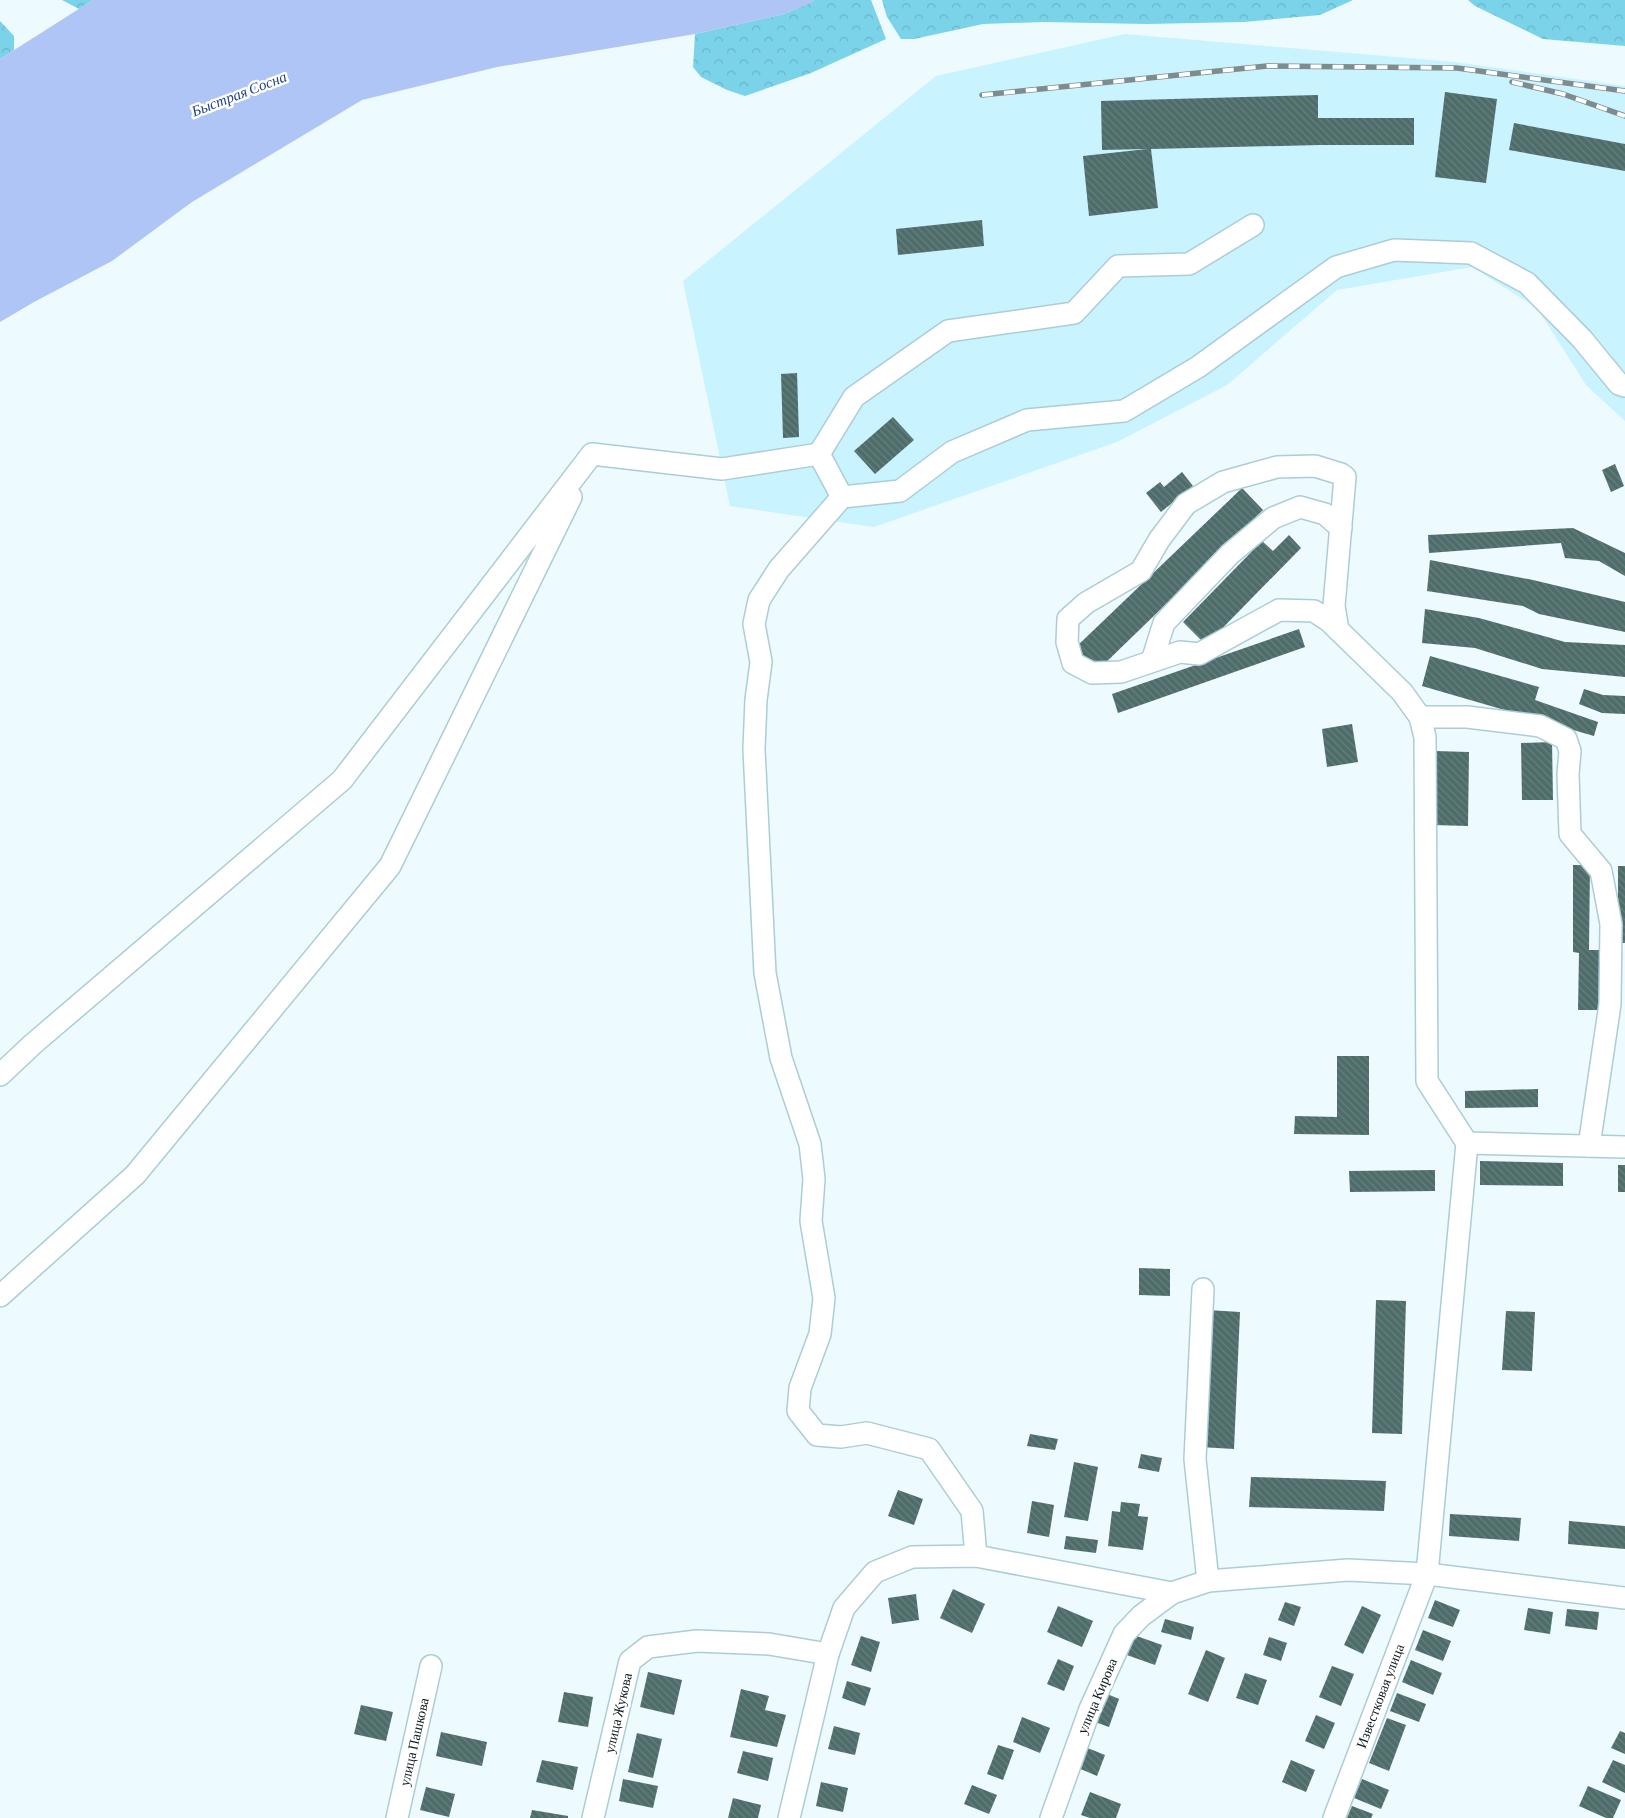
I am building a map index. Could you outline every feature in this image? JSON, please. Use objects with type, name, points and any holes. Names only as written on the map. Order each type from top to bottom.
[{"type":"street","points":[[819,454],[854,396],[948,331],[1074,312],[1118,266],[1189,264],[1253,225]]},
{"type":"street","points":[[976,1556],[972,1511],[929,1449],[866,1433],[841,1437],[817,1434],[798,1411],[800,1388],[820,1334],[824,1298],[811,1221],[814,1179],[810,1144],[781,1058],[765,973],[754,749],[756,700],[761,662],[754,624],[759,600],[779,569],[842,497],[900,491],[952,452],[1027,420],[1124,411],[1198,368],[1336,267],[1394,250],[1471,253],[1527,283],[1582,339],[1619,384],[1625,386]]},
{"type":"street","points":[[592,454],[722,469],[819,454]]},
{"type":"street","points":[[0,1075],[33,1044],[342,780],[592,454]]},
{"type":"street","points":[[0,1296],[136,1175],[390,866],[592,454]]},
{"type":"street","points":[[819,454],[842,497]]},
{"type":"street","points":[[1338,630],[1334,606],[1344,477],[1341,474],[1315,466],[1277,467],[1223,482],[1186,504],[1159,540],[1141,571],[1086,604],[1068,620],[1067,642],[1072,663],[1092,673],[1121,672],[1180,652],[1200,654],[1279,610],[1314,611],[1329,621],[1338,630],[1402,692],[1422,727],[1428,1081],[1467,1143],[1625,1147]]},
{"type":"street","points":[[1152,661],[1164,623],[1230,554],[1273,518],[1300,507],[1325,514],[1341,528]]},
{"type":"street","points":[[1422,727],[1467,717],[1540,726],[1566,739],[1570,751],[1568,774],[1570,834],[1601,871],[1618,951],[1589,1146]]},
{"type":"street","name":"Известковая улица","points":[[1334,1818],[1427,1574],[1467,1143]]},
{"type":"street","points":[[1203,1289],[1195,1459],[1208,1581]]},
{"type":"street","points":[[790,1818],[828,1654],[844,1608],[875,1572],[912,1557],[976,1556],[1172,1593],[1208,1581],[1348,1570],[1427,1574],[1625,1598]]},
{"type":"street","name":"улица Кирова","points":[[1051,1818],[1090,1709],[1124,1634],[1141,1616],[1172,1593]]},
{"type":"street","name":"улица Жукова","points":[[593,1818],[630,1661],[648,1647],[696,1641],[769,1644],[828,1654]]},
{"type":"street","name":"улица Пашкова","points":[[398,1818],[431,1666]]},
{"type":"shaded area","points":[[1125,34],[1454,62],[1625,86],[1625,421],[1586,385],[1537,308],[1472,267],[1337,290],[1227,385],[1117,442],[874,527],[730,506],[683,281],[936,76]]},
{"type":"green space","points":[[62,0],[93,0],[79,9]]},
{"type":"green space","points":[[814,0],[871,0],[886,39],[811,73],[745,96],[727,90],[701,77],[693,67],[695,34],[784,14]]},
{"type":"green space","points":[[882,0],[1353,0],[1320,15],[1244,22],[1147,24],[1043,22],[983,24],[914,39],[901,39],[887,17]]},
{"type":"green space","points":[[1468,0],[1625,0],[1625,46],[1543,39],[1475,6]]},
{"type":"green space","points":[[0,21],[14,36],[14,50],[0,59]]},
{"type":"water","name":"Быстрая Сосна","points":[[93,0],[814,0],[784,14],[695,34],[497,67],[362,100],[192,202],[112,261],[0,322],[0,59]]},
{"type":"building","points":[[1445,92],[1497,99],[1486,183],[1435,177]]},
{"type":"building","points":[[1318,95],[1318,118],[1414,118],[1414,145],[1151,149],[1158,208],[1089,216],[1083,156],[1147,149],[1102,150],[1101,101]]},
{"type":"building","points":[[1514,123],[1625,144],[1625,171],[1509,150]]},
{"type":"building","points":[[982,220],[984,246],[898,255],[896,229]]},
{"type":"building","points":[[797,373],[799,437],[783,438],[781,374]]},
{"type":"building","points":[[893,417],[914,440],[875,474],[854,451]]},
{"type":"building","points":[[1615,464],[1624,486],[1611,492],[1602,470]]},
{"type":"building","points":[[1182,472],[1193,486],[1161,512],[1146,493],[1160,482],[1164,487]]},
{"type":"building","points":[[1242,488],[1263,510],[1097,671],[1075,648]]},
{"type":"building","points":[[1573,528],[1625,553],[1625,576],[1599,561],[1565,558],[1561,543],[1429,553],[1428,535]]},
{"type":"building","points":[[1289,535],[1301,548],[1206,645],[1183,622],[1262,541],[1273,551]]},
{"type":"building","points":[[1430,560],[1533,580],[1625,602],[1625,632],[1539,614],[1523,606],[1427,591]]},
{"type":"building","points":[[1425,609],[1479,618],[1565,642],[1625,645],[1625,677],[1542,669],[1475,648],[1422,643]]},
{"type":"building","points":[[1299,629],[1305,647],[1118,713],[1112,694]]},
{"type":"building","points":[[1430,656],[1539,687],[1535,700],[1598,722],[1594,736],[1422,686]]},
{"type":"building","points":[[1584,689],[1603,695],[1625,696],[1625,714],[1602,713],[1579,704]]},
{"type":"building","points":[[1352,724],[1358,762],[1327,767],[1322,729]]},
{"type":"building","points":[[1552,742],[1553,800],[1522,800],[1521,743]]},
{"type":"building","points":[[1435,751],[1469,752],[1468,826],[1433,825]]},
{"type":"building","points":[[1573,865],[1590,865],[1589,950],[1603,950],[1599,1010],[1578,1010],[1579,953],[1573,952]]},
{"type":"building","points":[[1618,866],[1625,866],[1625,943],[1618,943]]},
{"type":"building","points":[[1337,1056],[1369,1056],[1369,1135],[1294,1134],[1295,1116],[1337,1117]]},
{"type":"building","points":[[1538,1089],[1538,1107],[1465,1108],[1465,1091]]},
{"type":"building","points":[[1480,1161],[1563,1163],[1563,1186],[1480,1185]]},
{"type":"building","points":[[1618,1165],[1625,1165],[1625,1192],[1618,1192]]},
{"type":"building","points":[[1435,1170],[1435,1191],[1350,1192],[1349,1171]]},
{"type":"building","points":[[1139,1268],[1170,1269],[1170,1296],[1139,1295]]},
{"type":"building","points":[[1376,1300],[1406,1301],[1402,1434],[1372,1433]]},
{"type":"building","points":[[1207,1310],[1240,1312],[1234,1449],[1200,1447]]},
{"type":"building","points":[[1506,1311],[1535,1312],[1532,1371],[1502,1370]]},
{"type":"building","points":[[1030,1434],[1058,1439],[1055,1450],[1027,1446]]},
{"type":"building","points":[[1141,1454],[1162,1458],[1159,1472],[1138,1468]]},
{"type":"building","points":[[1074,1462],[1098,1467],[1088,1521],[1064,1517]]},
{"type":"building","points":[[1251,1477],[1386,1481],[1384,1511],[1249,1507]]},
{"type":"building","points":[[898,1490],[923,1499],[914,1525],[888,1516]]},
{"type":"building","points":[[1032,1501],[1054,1505],[1049,1537],[1027,1533]]},
{"type":"building","points":[[1121,1502],[1140,1504],[1138,1516],[1148,1517],[1143,1550],[1108,1546],[1112,1511],[1120,1512]]},
{"type":"building","points":[[1450,1514],[1521,1518],[1519,1541],[1449,1536]]},
{"type":"building","points":[[1569,1521],[1625,1526],[1625,1549],[1568,1544]]},
{"type":"building","points":[[1066,1536],[1098,1540],[1096,1553],[1064,1549]]},
{"type":"building","points":[[953,1589],[985,1604],[972,1633],[940,1618]]},
{"type":"building","points":[[916,1594],[919,1620],[892,1624],[888,1598]]},
{"type":"building","points":[[1435,1600],[1460,1610],[1453,1627],[1428,1618]]},
{"type":"building","points":[[1285,1602],[1301,1607],[1294,1626],[1278,1620]]},
{"type":"building","points":[[1058,1606],[1093,1621],[1082,1647],[1047,1632]]},
{"type":"building","points":[[1362,1606],[1381,1615],[1363,1654],[1344,1645]]},
{"type":"building","points":[[1528,1608],[1553,1612],[1550,1634],[1524,1630]]},
{"type":"building","points":[[1567,1609],[1599,1612],[1597,1630],[1565,1626]]},
{"type":"building","points":[[1165,1619],[1194,1627],[1191,1640],[1161,1632]]},
{"type":"building","points":[[1423,1630],[1451,1641],[1443,1661],[1415,1650]]},
{"type":"building","points":[[1131,1634],[1162,1645],[1155,1665],[1124,1654]]},
{"type":"building","points":[[861,1636],[880,1642],[871,1672],[851,1665]]},
{"type":"building","points":[[1269,1637],[1287,1643],[1281,1661],[1263,1655]]},
{"type":"building","points":[[1206,1650],[1225,1658],[1208,1702],[1188,1694]]},
{"type":"building","points":[[1058,1659],[1074,1666],[1064,1691],[1047,1684]]},
{"type":"building","points":[[1411,1660],[1442,1673],[1433,1695],[1402,1682]]},
{"type":"building","points":[[1332,1666],[1354,1674],[1341,1706],[1319,1697]]},
{"type":"building","points":[[648,1672],[682,1680],[674,1715],[640,1707]]},
{"type":"building","points":[[1245,1673],[1267,1680],[1258,1705],[1236,1698]]},
{"type":"building","points":[[847,1681],[871,1688],[865,1706],[842,1698]]},
{"type":"building","points":[[741,1689],[769,1696],[765,1710],[786,1715],[777,1747],[730,1737]]},
{"type":"building","points":[[564,1692],[593,1697],[588,1727],[558,1722]]},
{"type":"building","points":[[1105,1693],[1119,1699],[1109,1727],[1095,1722]]},
{"type":"building","points":[[1397,1693],[1426,1704],[1419,1722],[1390,1711]]},
{"type":"building","points":[[361,1705],[393,1712],[386,1741],[354,1734]]},
{"type":"building","points":[[1316,1715],[1335,1723],[1324,1749],[1305,1741]]},
{"type":"building","points":[[1022,1717],[1050,1728],[1040,1753],[1013,1742]]},
{"type":"building","points":[[1387,1718],[1406,1725],[1389,1771],[1369,1763]]},
{"type":"building","points":[[834,1726],[860,1733],[855,1755],[828,1749]]},
{"type":"building","points":[[1620,1731],[1625,1733],[1625,1754],[1611,1748]]},
{"type":"building","points":[[441,1732],[487,1742],[482,1766],[436,1756]]},
{"type":"building","points":[[637,1733],[662,1739],[653,1778],[628,1772]]},
{"type":"building","points":[[998,1745],[1014,1750],[1003,1780],[987,1774]]},
{"type":"building","points":[[1085,1747],[1105,1755],[1097,1776],[1076,1767]]},
{"type":"building","points":[[743,1751],[773,1758],[768,1781],[737,1773]]},
{"type":"building","points":[[542,1760],[578,1767],[573,1790],[536,1782]]},
{"type":"building","points":[[1291,1760],[1315,1770],[1306,1792],[1282,1782]]},
{"type":"building","points":[[1613,1760],[1625,1765],[1625,1793],[1602,1782]]},
{"type":"building","points":[[623,1779],[658,1786],[653,1808],[619,1801]]},
{"type":"building","points":[[1362,1779],[1389,1790],[1381,1809],[1354,1798]]},
{"type":"building","points":[[821,1782],[848,1788],[843,1812],[816,1806]]},
{"type":"building","points":[[972,1785],[997,1795],[989,1814],[964,1804]]},
{"type":"building","points":[[1588,1786],[1621,1800],[1613,1818],[1606,1818],[1579,1806]]},
{"type":"building","points":[[426,1787],[455,1794],[449,1817],[420,1810]]},
{"type":"building","points":[[1090,1792],[1121,1804],[1116,1818],[1090,1818],[1081,1815]]},
{"type":"building","points":[[733,1798],[761,1805],[758,1818],[728,1818]]},
{"type":"building","points":[[1352,1806],[1373,1814],[1371,1818],[1347,1818]]},
{"type":"building","points":[[532,1810],[568,1816],[568,1818],[530,1818]]},
{"type":"railway","points":[[982,95],[1267,66],[1457,68],[1625,91]]},
{"type":"railway","points":[[1512,82],[1563,94],[1625,116]]}]
